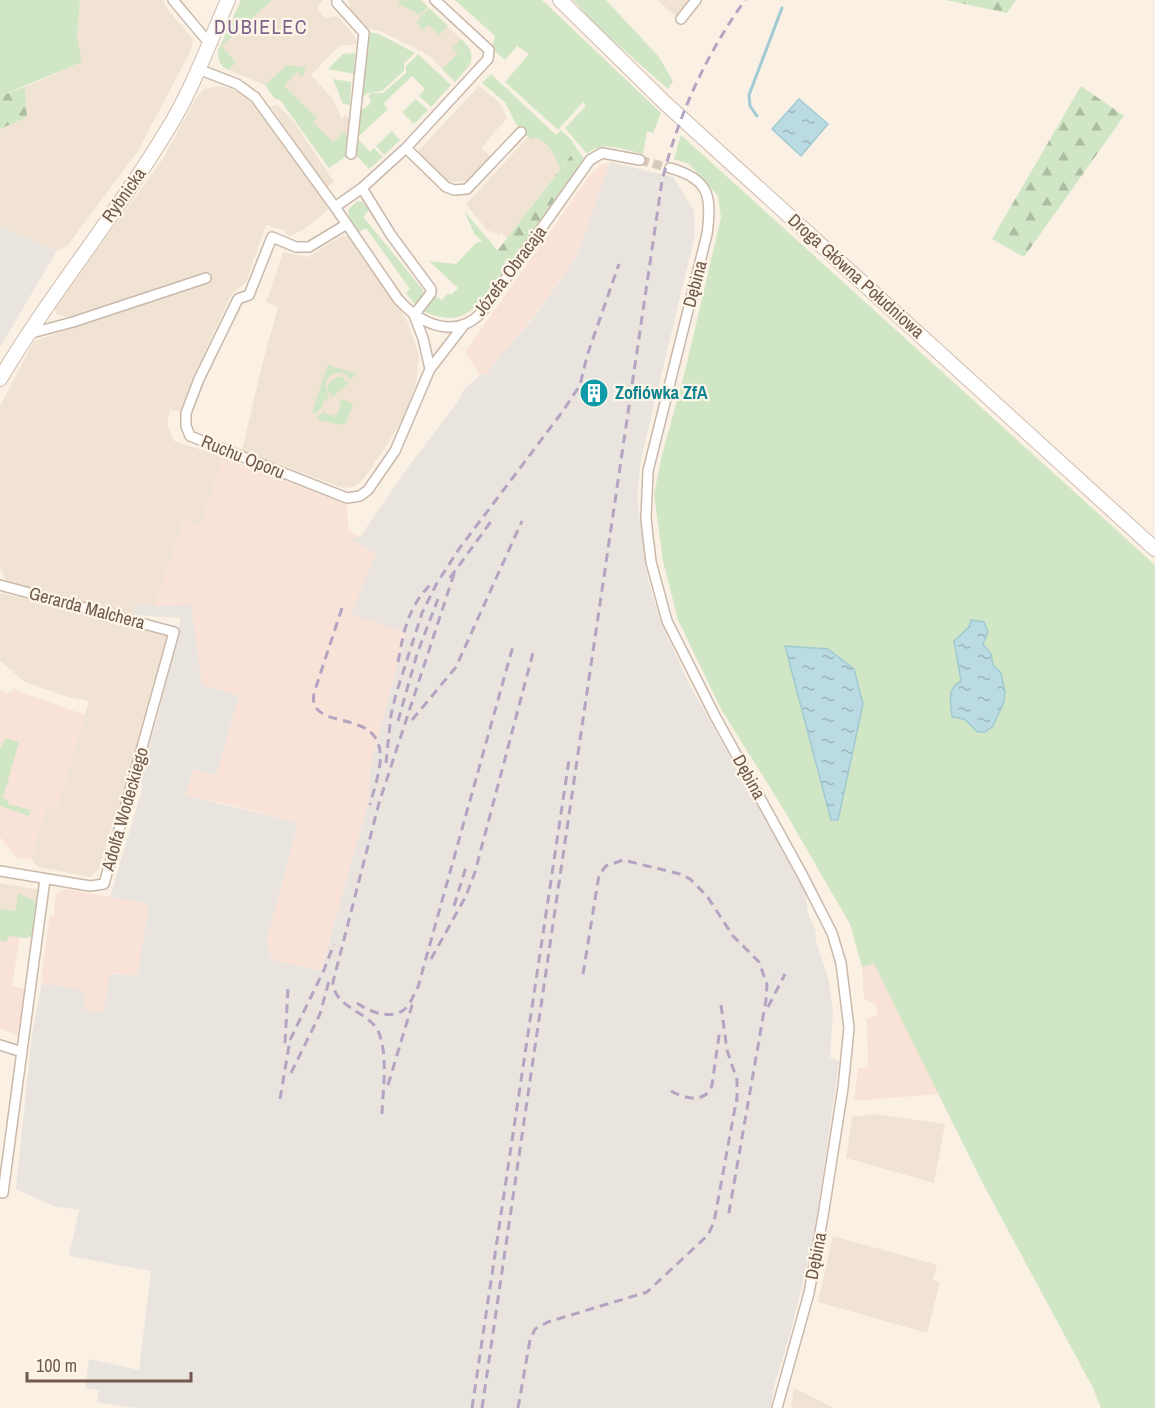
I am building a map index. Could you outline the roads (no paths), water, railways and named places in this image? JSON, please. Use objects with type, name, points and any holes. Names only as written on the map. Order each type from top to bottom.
[{"type":"main road","name":"Rybnicka","points":[[0,379],[28,334],[167,132],[228,0]]},
{"type":"main road","name":"Droga Główna Południowa","points":[[560,0],[665,103],[1155,549]]},
{"type":"street","points":[[173,0],[209,44]]},
{"type":"street","points":[[337,0],[337,3],[364,33],[351,154]]},
{"type":"street","points":[[198,69],[237,84],[255,97],[335,207],[362,188],[406,148],[482,67],[490,55],[489,50],[435,0]]},
{"type":"street","points":[[681,19],[696,0]]},
{"type":"street","points":[[406,148],[446,186],[454,190],[467,189],[521,132]]},
{"type":"street","name":"Józefa Obracaja","points":[[335,207],[398,299],[414,315],[427,324],[464,325],[483,312],[590,160],[602,153],[640,160]]},
{"type":"street","name":"Dębina","points":[[670,168],[685,172],[695,178],[708,196],[711,207],[707,234],[648,471],[646,519],[651,562],[671,630],[832,933],[842,963],[849,1028],[843,1088],[824,1216],[808,1293],[777,1408]]},
{"type":"street","points":[[362,188],[391,235],[431,289],[431,293],[414,315],[423,338],[430,369]]},
{"type":"street","name":"Ruchu Oporu","points":[[347,224],[309,247],[296,247],[272,237],[249,295],[238,299],[199,379],[186,413],[186,426],[190,436],[347,498],[360,496],[368,490],[397,449],[430,369],[464,325]]},
{"type":"street","points":[[28,334],[207,278]]},
{"type":"street","name":"Gerarda Malchera","points":[[0,585],[174,632]]},
{"type":"street","name":"Adolfa Wodeckiego","points":[[0,871],[90,886],[104,884],[174,632]]},
{"type":"street","points":[[2,1192],[45,879]]},
{"type":"street","points":[[0,1045],[22,1052]]},
{"type":"water","points":[[799,99],[828,124],[801,156],[772,129]]},
{"type":"water","points":[[971,620],[984,622],[988,632],[983,644],[991,654],[993,665],[1001,673],[1005,691],[1004,702],[993,726],[985,732],[978,732],[964,719],[952,717],[950,702],[953,688],[961,681],[954,641],[969,627]]},
{"type":"water","points":[[785,646],[828,649],[854,669],[863,704],[838,820],[831,820]]},
{"type":"waterway","points":[[757,116],[750,106],[749,95],[782,8]]},
{"type":"tunnel","points":[[640,160],[670,168]]},
{"type":"railway","points":[[482,1408],[662,181],[676,133],[695,86],[718,42],[745,0]]},
{"type":"railway","points":[[386,763],[391,715],[396,694],[422,613],[437,583],[459,549],[580,385],[587,356],[619,264]]},
{"type":"railway","points":[[450,578],[492,520]]},
{"type":"railway","points":[[412,720],[456,667],[522,521]]},
{"type":"railway","points":[[382,1114],[384,1063],[379,1033],[368,1020],[339,998],[333,982],[379,803],[455,571]]},
{"type":"railway","points":[[398,662],[408,619],[418,600],[433,582]]},
{"type":"railway","points":[[398,721],[417,654],[438,599]]},
{"type":"railway","points":[[342,608],[314,693],[314,704],[320,712],[329,717],[353,723],[373,735],[379,746],[380,760],[370,805]]},
{"type":"railway","points":[[357,1003],[374,1012],[395,1014],[408,1006],[418,987],[513,646]]},
{"type":"railway","points":[[431,959],[466,896],[475,872],[533,653]]},
{"type":"railway","points":[[472,1408],[569,760]]},
{"type":"railway","points":[[583,974],[599,875],[606,866],[623,860],[680,874],[690,879],[707,896],[733,936],[759,962],[767,984],[766,1000],[728,1218]]},
{"type":"railway","points":[[454,906],[466,867]]},
{"type":"railway","points":[[280,1099],[290,1040],[334,944]]},
{"type":"railway","points":[[768,1007],[785,974]]},
{"type":"railway","points":[[291,1073],[320,1014],[330,977]]},
{"type":"railway","points":[[285,1043],[288,989]]},
{"type":"railway","points":[[388,1085],[413,1002]]},
{"type":"railway","points":[[721,1005],[727,1050],[737,1080],[737,1105]]},
{"type":"railway","points":[[671,1091],[689,1098],[700,1097],[709,1091],[712,1085],[720,1029]]},
{"type":"railway","points":[[518,1408],[530,1340],[535,1329],[548,1322],[647,1292],[708,1235],[714,1222],[737,1097]]},
{"type":"place","name":"Zofiówka ZfA","points":[[594,393]]},
{"type":"district","name":"DUBIELEC","points":[[261,27]]}]
